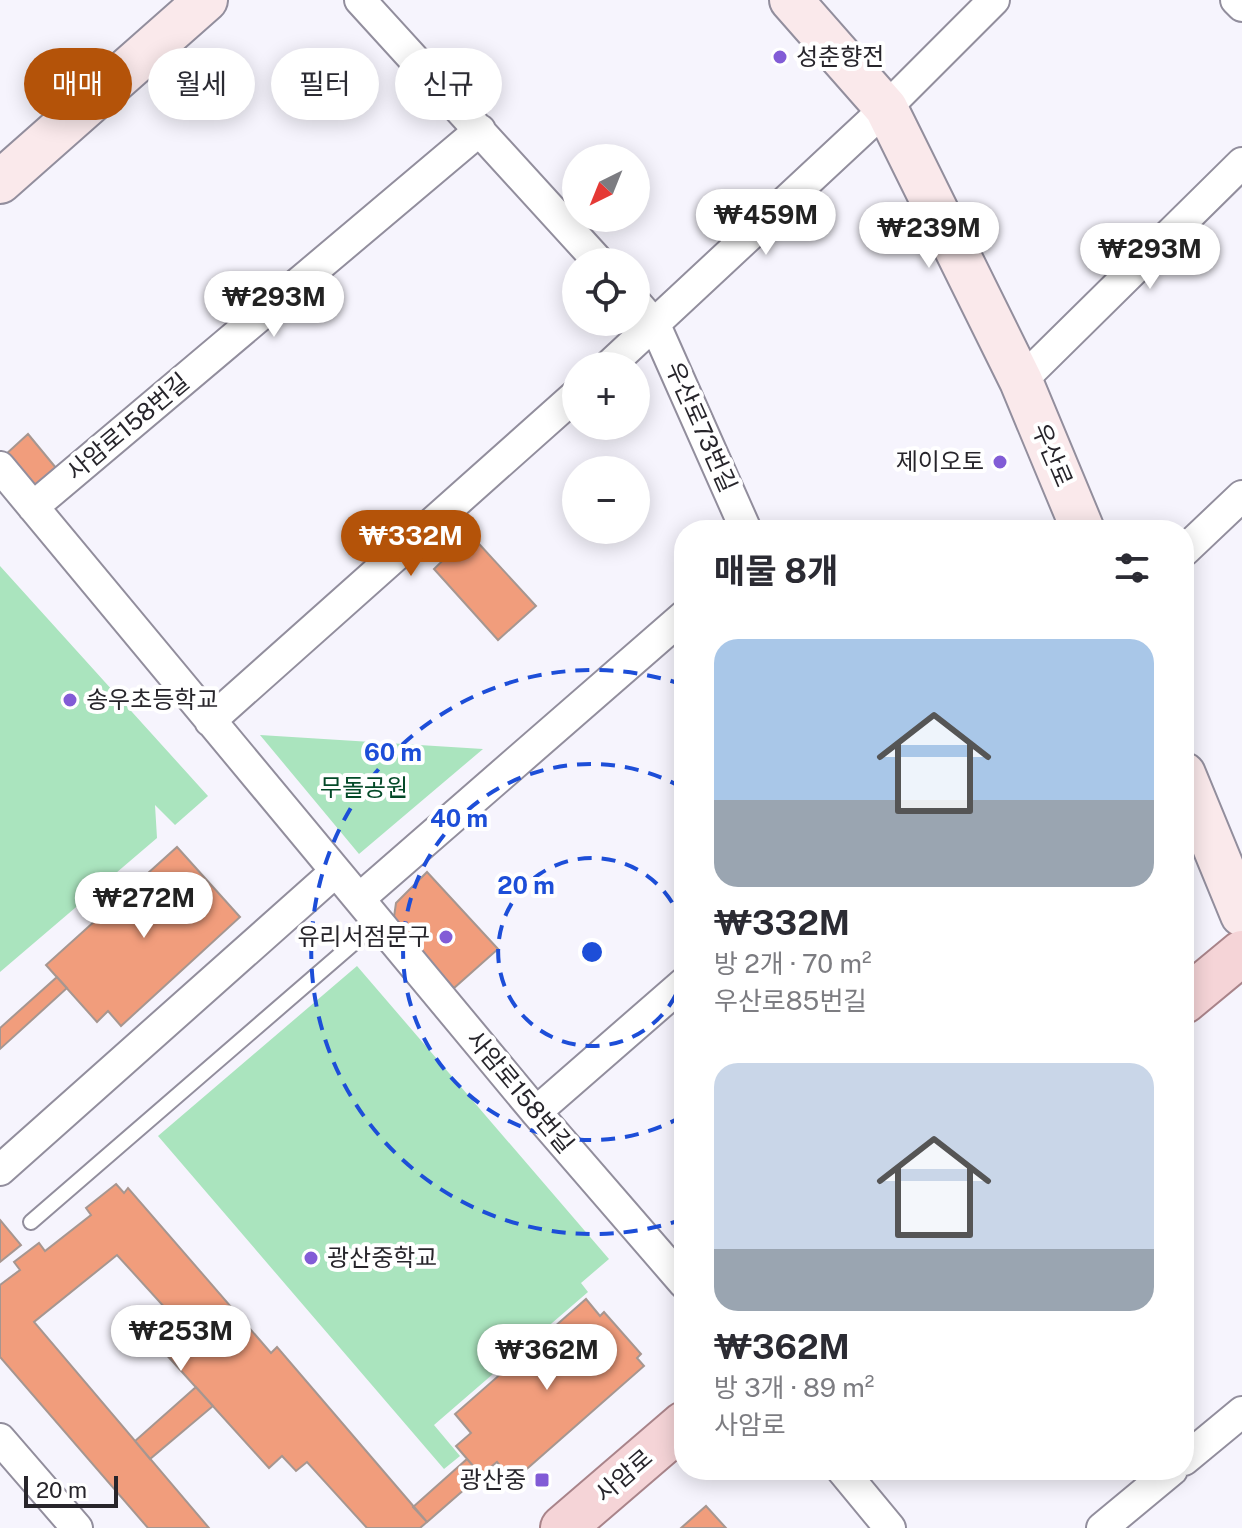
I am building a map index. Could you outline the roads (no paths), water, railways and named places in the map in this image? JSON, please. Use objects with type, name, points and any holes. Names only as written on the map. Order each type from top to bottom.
[{"type":"main road","points":[[1194,993],[1242,953]]},
{"type":"main road","name":"사암로","points":[[563,1528],[674,1433]]},
{"type":"street","points":[[0,182],[206,0]]},
{"type":"street","points":[[360,0],[586,248]]},
{"type":"street","name":"우산로","points":[[791,0],[886,108],[1021,381],[1079,520]]},
{"type":"street","points":[[650,311],[886,108],[994,0]]},
{"type":"street","points":[[1236,0],[1242,6]]},
{"type":"street","name":"사암로158번길","points":[[33,507],[480,130]]},
{"type":"street","points":[[1021,381],[1242,163]]},
{"type":"street","name":"우산로73번길","points":[[650,323],[741,520]]},
{"type":"street","points":[[210,721],[562,407]]},
{"type":"street","name":"사암로158번길","points":[[0,467],[536,1112],[674,1271]]},
{"type":"street","points":[[1194,542],[1242,496]]},
{"type":"street","points":[[359,899],[674,625]]},
{"type":"street","points":[[1194,798],[1242,915]]},
{"type":"street","points":[[0,1170],[335,872]]},
{"type":"street","points":[[536,1112],[674,992]]},
{"type":"street","points":[[1194,1452],[1242,1412]]},
{"type":"street","points":[[0,1439],[77,1528]]},
{"type":"street","points":[[850,1480],[890,1528]]},
{"type":"street","points":[[1102,1528],[1160,1480]]},
{"type":"lane","points":[[31,1222],[378,922]]},
{"type":"place","name":"성춘향전","points":[[780,57]]},
{"type":"place","name":"제이오토","points":[[1000,462]]},
{"type":"place","name":"송우초등학교","points":[[70,700]]},
{"type":"place","name":"유리서점문구","points":[[446,937]]},
{"type":"place","name":"광산중학교","points":[[311,1258]]},
{"type":"place","name":"광산중","points":[[542,1480]]},
{"type":"park label","name":"무돌공원","points":[[364,788]]}]
